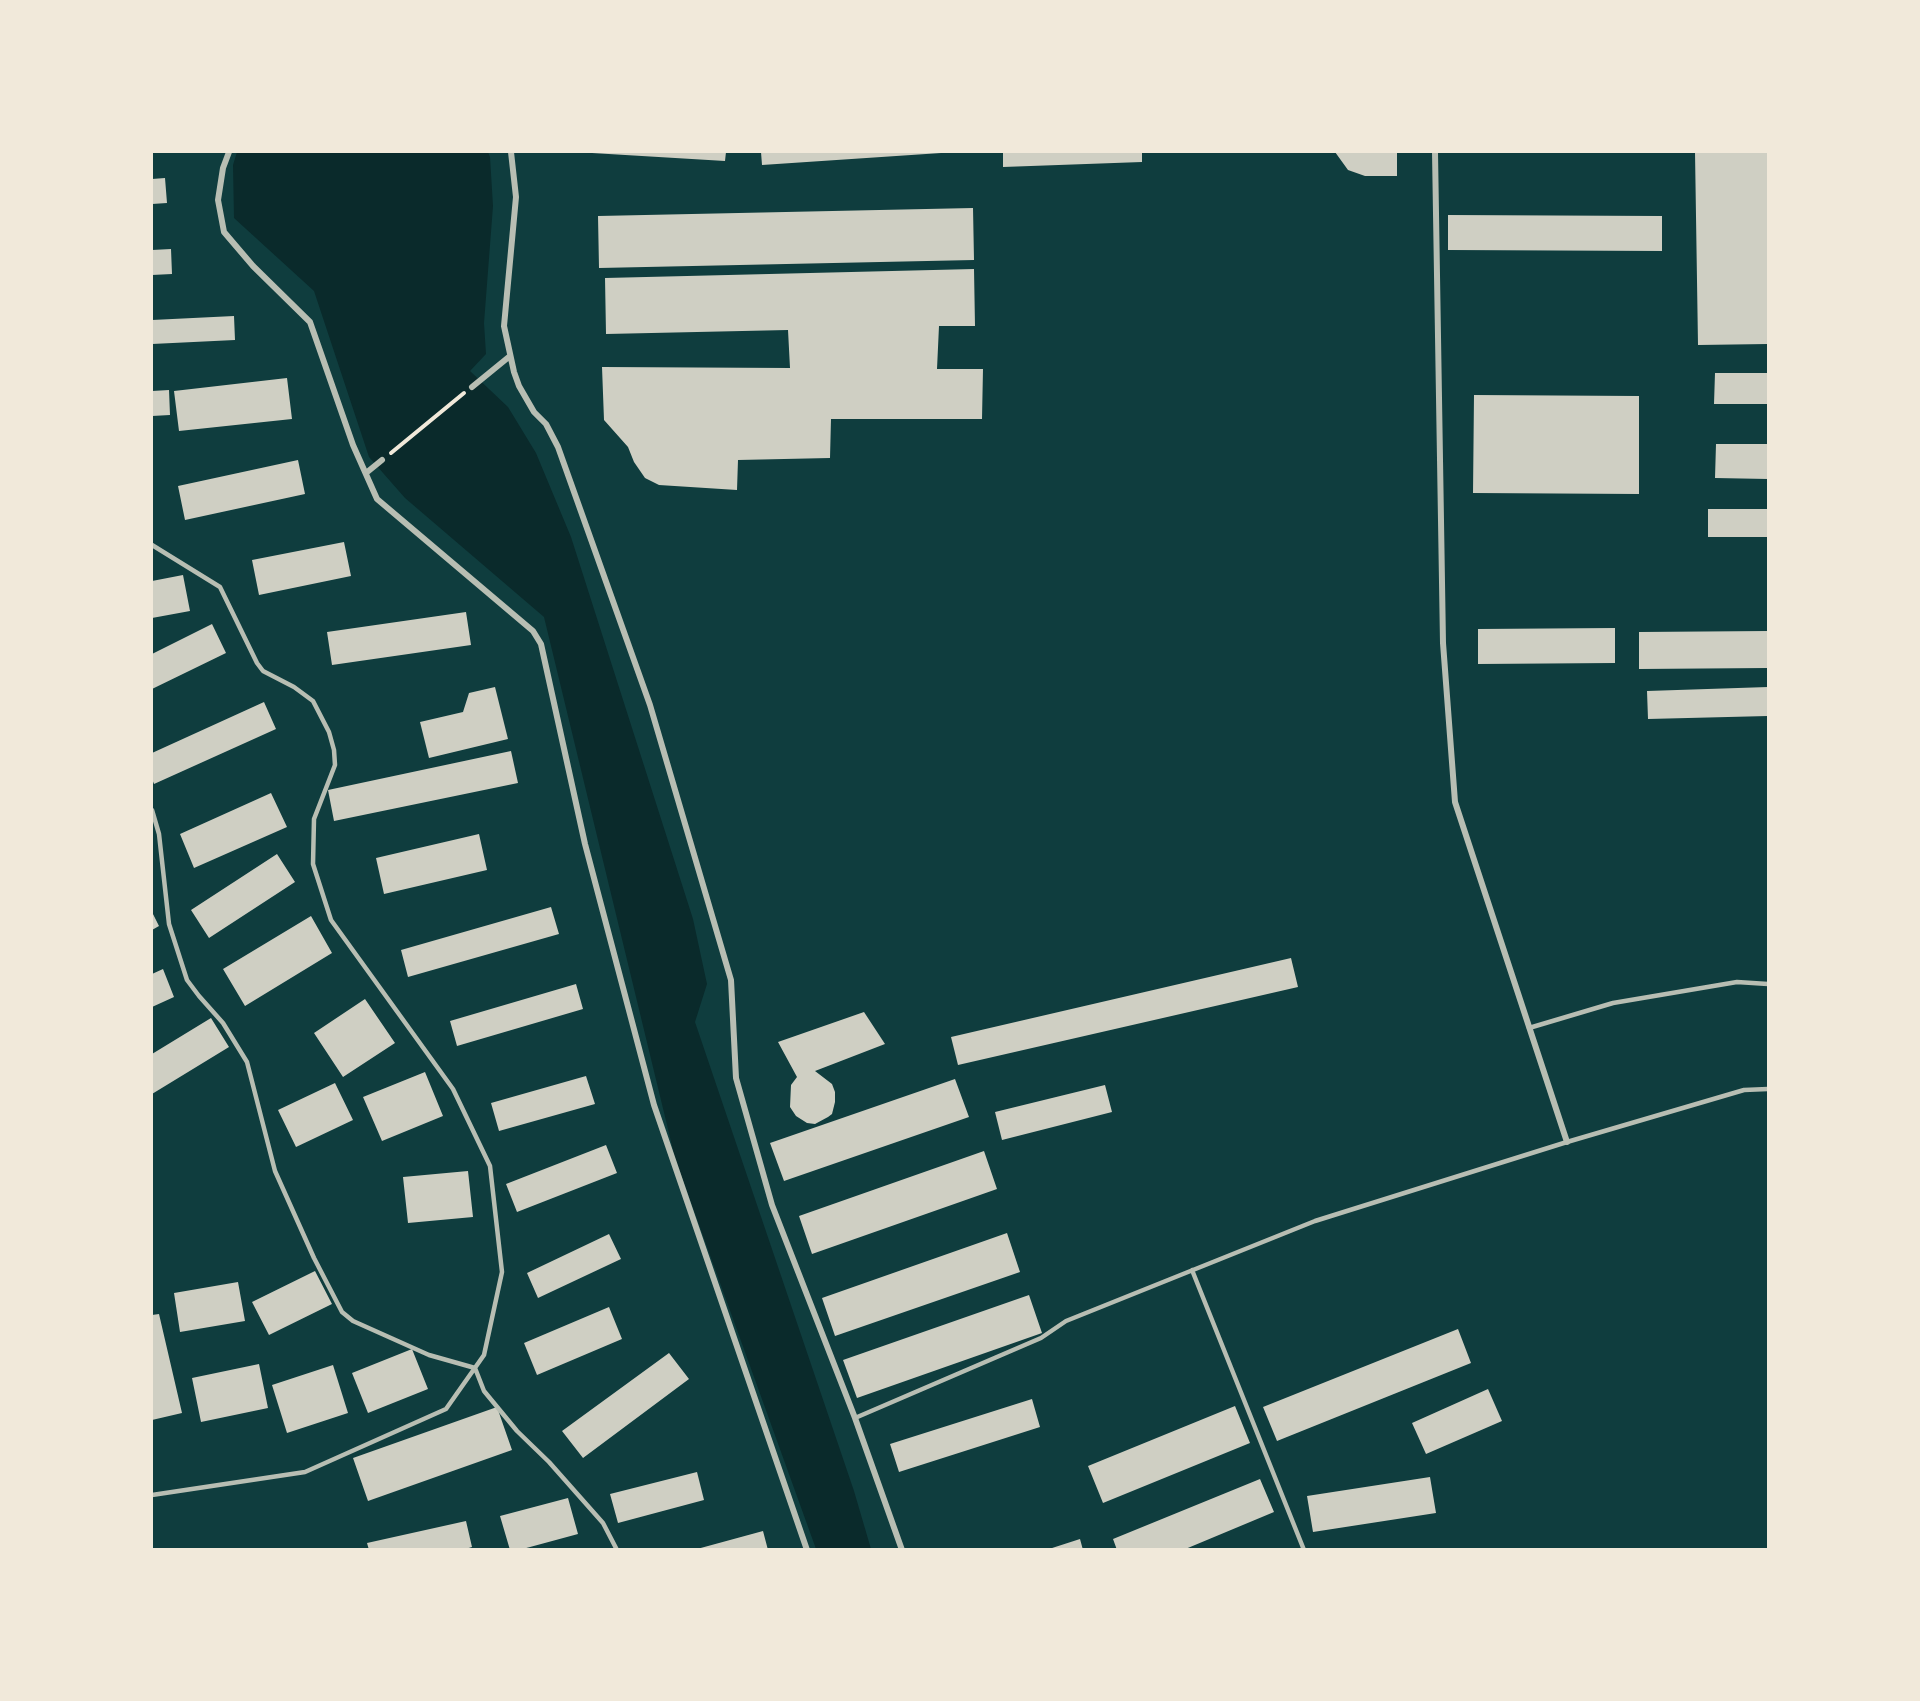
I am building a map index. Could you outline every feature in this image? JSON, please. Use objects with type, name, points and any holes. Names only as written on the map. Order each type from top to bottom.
[{"type":"street","points":[[229,152],[223,168],[218,200],[224,232],[252,266],[310,322],[353,445],[377,499],[533,631],[541,644],[585,844],[654,1105],[807,1550]]},
{"type":"street","points":[[511,152],[516,197],[504,326],[513,372],[521,391],[534,412],[546,424],[558,447],[650,705],[731,980],[736,1078],[772,1205],[855,1418],[902,1550]]},
{"type":"street","points":[[1435,152],[1443,643],[1455,802],[1567,1142]]},
{"type":"street","points":[[472,387],[510,356]]},
{"type":"street","points":[[366,473],[382,460]]},
{"type":"lane","points":[[152,545],[220,587],[263,671],[294,687],[313,701],[329,732],[335,765],[314,819],[313,864],[331,920],[453,1089],[490,1166],[502,1272],[484,1355],[446,1408],[305,1472],[152,1495]]},
{"type":"lane","points":[[152,810],[159,834],[169,924],[187,980],[223,1023],[247,1062],[275,1171],[314,1258],[342,1312],[353,1321],[429,1355],[475,1368]]},
{"type":"lane","points":[[1529,1028],[1613,1003],[1737,982],[1768,984]]},
{"type":"lane","points":[[855,1418],[1041,1338],[1066,1321],[1315,1221],[1567,1142],[1744,1090],[1768,1089]]},
{"type":"lane","points":[[1192,1270],[1304,1550]]},
{"type":"lane","points":[[475,1368],[484,1391],[517,1431],[549,1462],[603,1523],[617,1550]]},
{"type":"path","points":[[382,460],[472,387]]},
{"type":"water","points":[[237,152],[488,152],[493,206],[484,323],[486,354],[470,371],[508,407],[536,453],[571,537],[693,919],[707,984],[695,1022],[854,1491],[871,1549],[816,1549],[675,1158],[544,617],[405,498],[369,457],[314,291],[234,218],[233,165]]},
{"type":"building","points":[[592,152],[726,152],[725,161]]},
{"type":"building","points":[[761,152],[941,152],[941,153],[762,165]]},
{"type":"building","points":[[1003,152],[1142,152],[1142,162],[1003,167]]},
{"type":"building","points":[[1335,152],[1397,152],[1397,176],[1365,176],[1348,170]]},
{"type":"building","points":[[1695,152],[1768,152],[1768,344],[1698,345]]},
{"type":"building","points":[[165,178],[167,203],[152,204],[152,179]]},
{"type":"building","points":[[973,208],[974,260],[599,268],[598,216]]},
{"type":"building","points":[[1448,215],[1662,216],[1662,251],[1448,250]]},
{"type":"building","points":[[171,249],[172,274],[152,275],[152,250]]},
{"type":"building","points":[[974,269],[975,326],[939,326],[937,369],[983,369],[982,419],[831,419],[830,458],[738,460],[737,490],[659,485],[645,478],[634,462],[628,447],[604,420],[602,367],[790,368],[788,330],[606,334],[605,278]]},
{"type":"building","points":[[234,316],[235,340],[152,344],[152,320]]},
{"type":"building","points":[[1715,373],[1768,373],[1768,404],[1714,404]]},
{"type":"building","points":[[287,378],[292,419],[179,431],[174,391]]},
{"type":"building","points":[[169,390],[170,415],[152,416],[152,391]]},
{"type":"building","points":[[1474,395],[1639,396],[1639,494],[1473,493]]},
{"type":"building","points":[[1716,444],[1768,444],[1768,479],[1715,478]]},
{"type":"building","points":[[298,460],[305,494],[185,520],[178,486]]},
{"type":"building","points":[[1708,509],[1768,509],[1768,537],[1708,537]]},
{"type":"building","points":[[344,542],[351,576],[259,595],[252,560]]},
{"type":"building","points":[[183,575],[190,611],[152,618],[152,581]]},
{"type":"building","points":[[466,612],[471,645],[332,665],[327,632]]},
{"type":"building","points":[[212,624],[226,653],[152,689],[152,654]]},
{"type":"building","points":[[1615,628],[1615,663],[1478,664],[1478,629]]},
{"type":"building","points":[[1768,631],[1768,668],[1639,669],[1639,632]]},
{"type":"building","points":[[495,687],[508,739],[429,758],[420,722],[463,712],[469,693]]},
{"type":"building","points":[[1768,687],[1768,716],[1648,719],[1647,691]]},
{"type":"building","points":[[264,702],[276,729],[154,784],[152,753]]},
{"type":"building","points":[[511,751],[518,783],[334,821],[328,790]]},
{"type":"building","points":[[271,793],[287,827],[194,868],[180,834]]},
{"type":"building","points":[[479,834],[487,870],[384,894],[376,858]]},
{"type":"building","points":[[277,854],[295,882],[209,938],[191,910]]},
{"type":"building","points":[[551,907],[559,934],[408,977],[401,950]]},
{"type":"building","points":[[152,912],[159,926],[152,930]]},
{"type":"building","points":[[311,916],[332,953],[245,1006],[223,969]]},
{"type":"building","points":[[1291,958],[1298,987],[958,1065],[951,1037]]},
{"type":"building","points":[[163,969],[174,997],[152,1007],[152,974]]},
{"type":"building","points":[[576,984],[583,1009],[457,1046],[450,1021]]},
{"type":"building","points":[[365,999],[395,1043],[343,1077],[314,1033]]},
{"type":"building","points":[[864,1012],[885,1044],[815,1071],[832,1084],[835,1102],[832,1114],[828,1117],[815,1124],[807,1123],[796,1116],[790,1107],[791,1085],[797,1077],[778,1042]]},
{"type":"building","points":[[211,1018],[229,1047],[152,1094],[152,1054]]},
{"type":"building","points":[[425,1072],[443,1116],[382,1141],[363,1097]]},
{"type":"building","points":[[586,1076],[595,1104],[499,1131],[491,1103]]},
{"type":"building","points":[[955,1079],[969,1117],[784,1181],[770,1143]]},
{"type":"building","points":[[335,1083],[353,1120],[296,1147],[278,1110]]},
{"type":"building","points":[[1105,1085],[1112,1112],[1002,1140],[995,1112]]},
{"type":"building","points":[[606,1145],[617,1173],[517,1212],[506,1184]]},
{"type":"building","points":[[984,1151],[997,1189],[812,1254],[799,1216]]},
{"type":"building","points":[[468,1171],[473,1217],[408,1223],[403,1177]]},
{"type":"building","points":[[1007,1233],[1020,1272],[835,1336],[822,1298]]},
{"type":"building","points":[[609,1234],[621,1259],[538,1298],[527,1273]]},
{"type":"building","points":[[315,1271],[332,1304],[269,1335],[252,1302]]},
{"type":"building","points":[[238,1282],[245,1321],[180,1332],[174,1293]]},
{"type":"building","points":[[1029,1295],[1042,1333],[857,1398],[843,1360]]},
{"type":"building","points":[[609,1307],[622,1339],[537,1375],[524,1343]]},
{"type":"building","points":[[159,1314],[182,1413],[152,1420],[152,1315]]},
{"type":"building","points":[[1458,1329],[1471,1363],[1277,1441],[1263,1407]]},
{"type":"building","points":[[412,1349],[428,1389],[368,1413],[352,1373]]},
{"type":"building","points":[[669,1353],[689,1379],[583,1458],[562,1431]]},
{"type":"building","points":[[259,1364],[268,1408],[201,1422],[192,1378]]},
{"type":"building","points":[[333,1365],[348,1413],[287,1433],[272,1385]]},
{"type":"building","points":[[1488,1389],[1502,1421],[1426,1454],[1412,1423]]},
{"type":"building","points":[[1032,1399],[1040,1427],[899,1472],[890,1444]]},
{"type":"building","points":[[1235,1406],[1250,1443],[1103,1503],[1088,1466]]},
{"type":"building","points":[[497,1407],[512,1450],[368,1501],[353,1458]]},
{"type":"building","points":[[697,1472],[704,1500],[618,1523],[610,1494]]},
{"type":"building","points":[[1430,1477],[1436,1513],[1313,1532],[1307,1496]]},
{"type":"building","points":[[1260,1479],[1274,1512],[1183,1550],[1117,1550],[1113,1539]]},
{"type":"building","points":[[568,1498],[578,1534],[519,1550],[510,1550],[500,1516]]},
{"type":"building","points":[[466,1521],[472,1547],[462,1550],[369,1550],[367,1543]]},
{"type":"building","points":[[763,1531],[768,1550],[697,1550],[697,1549]]},
{"type":"building","points":[[1080,1539],[1083,1550],[1049,1550],[1049,1549]]}]
